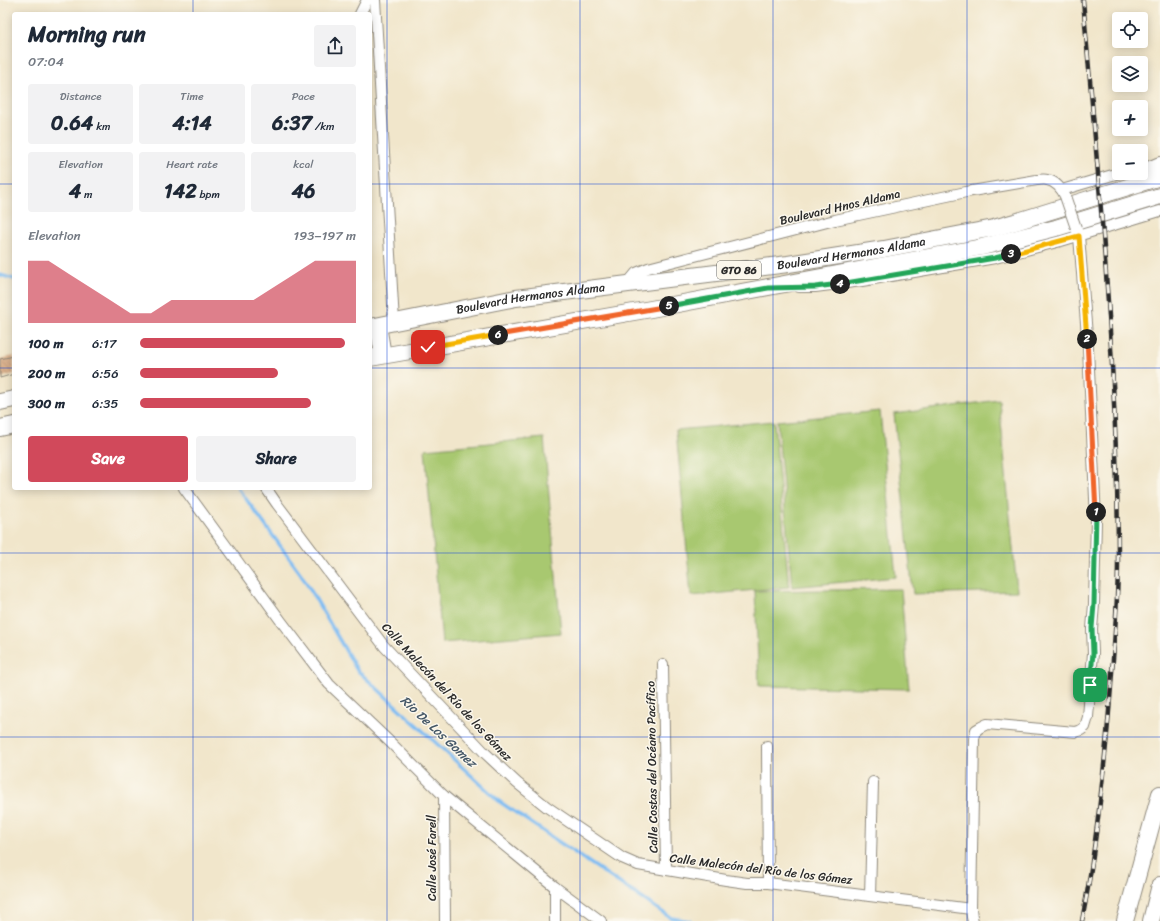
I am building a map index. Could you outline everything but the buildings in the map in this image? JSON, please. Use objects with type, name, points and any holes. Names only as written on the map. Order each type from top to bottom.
[{"type":"main road","points":[[1148,170],[1160,165]]},
{"type":"main road","name":"Boulevard Hermanos Aldama","points":[[374,326],[516,298],[788,264],[884,249],[994,228],[1160,177]]},
{"type":"main road","points":[[1104,194],[1112,186],[1125,180]]},
{"type":"main road","name":"Boulevard Hermanos Aldama","points":[[377,356],[768,288],[982,247],[1056,228],[1160,196]]},
{"type":"main road","points":[[374,326],[377,356]]},
{"type":"main road","points":[[0,402],[12,399]]},
{"type":"main road","points":[[0,428],[12,425]]},
{"type":"main road","points":[[1125,921],[1160,794]]},
{"type":"main road","points":[[1151,921],[1160,885]]},
{"type":"street","points":[[361,12],[367,0]]},
{"type":"street","points":[[375,0],[394,322]]},
{"type":"street","points":[[1148,164],[1160,161]]},
{"type":"street","points":[[973,921],[971,909],[974,739],[976,730],[987,724],[1076,732],[1084,727],[1088,717],[1093,653],[1092,628],[1096,520],[1088,348],[1078,232],[1064,193],[1112,176]]},
{"type":"street","name":"Boulevard Hnos Aldama","points":[[628,284],[636,273],[648,268],[842,219],[966,192],[1037,180],[1047,180],[1053,182],[1064,193]]},
{"type":"street","points":[[768,288],[815,287],[870,280],[995,258],[1078,232],[1160,212]]},
{"type":"street","points":[[185,490],[329,684],[444,796],[555,887],[601,921]]},
{"type":"street","name":"Calle Malecón del Río de los Gómez","points":[[267,490],[384,646],[484,753],[517,783],[547,807],[617,854],[638,865],[726,880],[747,883],[768,883],[971,909]]},
{"type":"street","name":"Calle Costas del Océano Pacífico","points":[[663,664],[666,870]]},
{"type":"street","points":[[767,746],[768,883]]},
{"type":"street","points":[[870,896],[874,782]]},
{"type":"street","name":"Calle José Farell","points":[[444,796],[445,921]]},
{"type":"street","points":[[555,887],[555,921]]},
{"type":"green space","points":[[999,400],[1017,591],[913,594],[894,414]]},
{"type":"green space","points":[[880,411],[896,577],[792,587],[777,421]]},
{"type":"green space","points":[[774,421],[789,587],[691,596],[676,430]]},
{"type":"green space","points":[[544,438],[561,633],[442,643],[425,449]]},
{"type":"green space","points":[[901,589],[909,689],[759,686],[755,591]]},
{"type":"waterway","name":"Rio De Los Gomez","points":[[0,275],[12,278]]},
{"type":"waterway","name":"Rio De Los Gomez","points":[[239,490],[301,574],[357,670],[500,802],[671,918],[690,921]]},
{"type":"railway","points":[[1082,921],[1096,833],[1109,716],[1116,623],[1118,561],[1115,420],[1111,350],[1083,0]]},
{"type":"route","points":[[428,347],[768,288],[815,287],[916,272],[995,258],[1079,236],[1088,348],[1096,520],[1092,628],[1093,653],[1090,685]]}]
